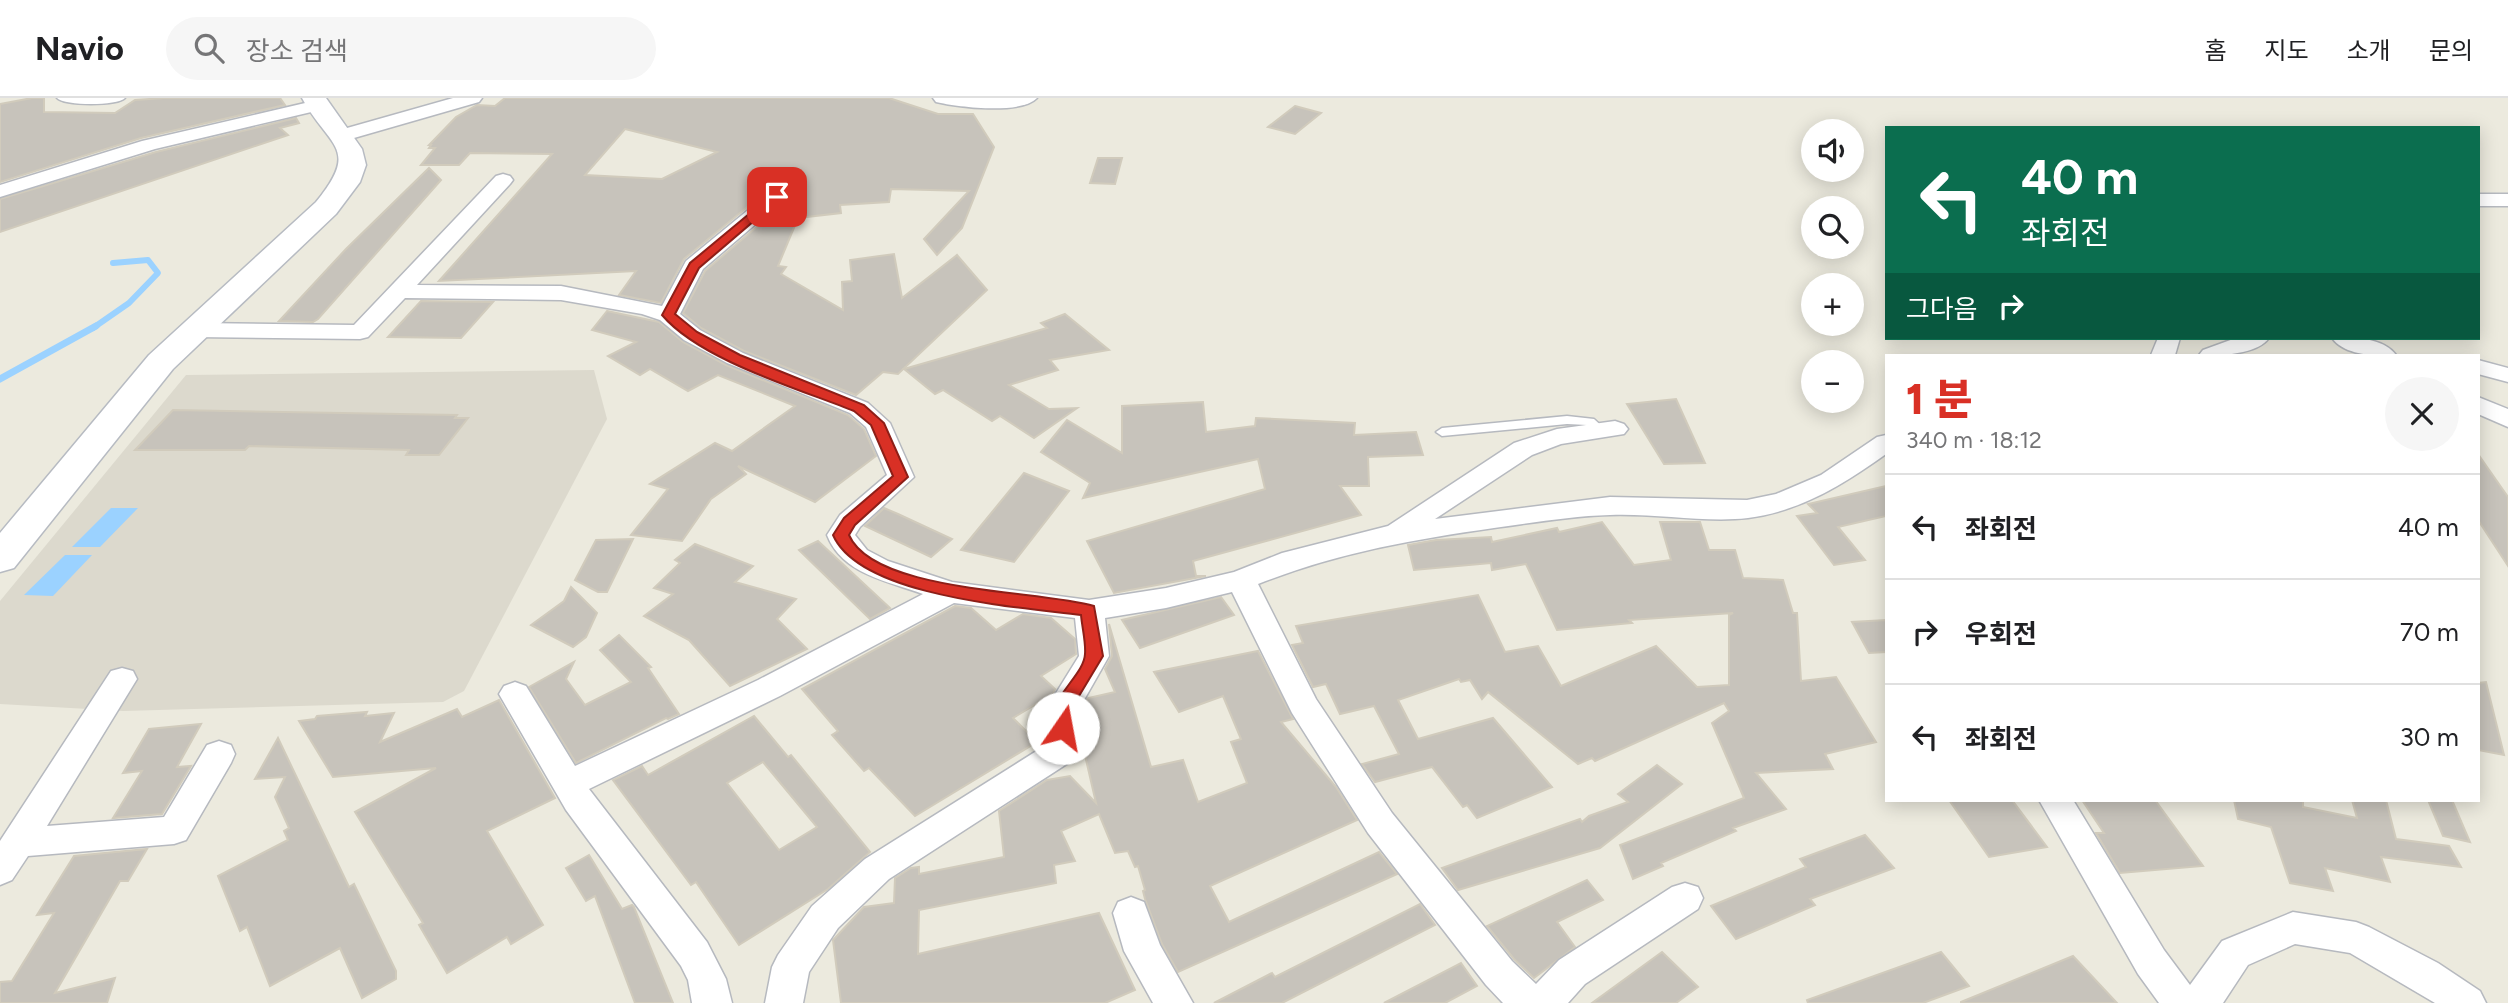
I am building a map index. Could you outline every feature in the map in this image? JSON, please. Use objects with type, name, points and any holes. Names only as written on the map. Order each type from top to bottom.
[{"type":"street","points":[[65,98],[116,98]]},
{"type":"street","points":[[942,98],[961,102],[999,102],[1028,98]]},
{"type":"street","points":[[340,136],[469,99]]},
{"type":"street","points":[[0,191],[149,145],[316,102],[351,153],[353,165],[347,180],[326,208],[161,362],[0,559]]},
{"type":"street","points":[[196,330],[360,332],[503,180]]},
{"type":"street","points":[[668,315],[694,266],[777,197]]},
{"type":"street","points":[[2480,200],[2508,200]]},
{"type":"street","points":[[399,291],[561,293],[646,308],[668,315],[692,335],[735,358],[859,408],[877,423],[901,477],[850,521],[841,535],[845,545],[857,557],[878,569],[950,592],[1088,610],[1166,598],[1241,580],[1292,560],[1392,534],[1610,506],[1746,509],[1783,501],[1830,481],[1885,444]]},
{"type":"street","points":[[2214,354],[2252,340]]},
{"type":"street","points":[[2349,340],[2382,354]]},
{"type":"street","points":[[2480,368],[2508,375]]},
{"type":"street","points":[[2480,405],[2508,419]]},
{"type":"street","points":[[1392,534],[1523,449],[1558,437],[1608,430]]},
{"type":"street","points":[[1241,580],[1303,705],[1380,822],[1499,973],[1529,1003]]},
{"type":"street","points":[[568,784],[769,688],[950,592]]},
{"type":"street","points":[[784,1003],[791,967],[825,917],[877,869],[1062,751],[1064,705],[1094,656],[1088,610]]},
{"type":"street","points":[[9,856],[122,679]]},
{"type":"street","points":[[515,694],[568,784],[694,954],[706,979],[709,999],[713,1003]]},
{"type":"street","points":[[9,856],[174,830],[219,754]]},
{"type":"street","points":[[2057,802],[2151,962],[2181,1003]]},
{"type":"street","points":[[1543,1003],[1572,972],[1685,898]]},
{"type":"street","points":[[1130,913],[1143,951],[1174,1003]]},
{"type":"street","points":[[2204,1003],[2203,998],[2235,953],[2293,928],[2356,938],[2425,975],[2467,1003]]},
{"type":"lane","points":[[1442,432],[1567,420],[1590,422],[1608,430]]},
{"type":"shaded area","points":[[594,370],[607,419],[464,691],[443,702],[123,711],[0,704],[0,601],[186,375]]},
{"type":"water","points":[[111,508],[138,508],[100,547],[72,547]]},
{"type":"water","points":[[65,555],[92,555],[53,596],[24,595]]},
{"type":"building","points":[[44,98],[44,112],[115,113],[135,100],[164,98],[280,98],[285,105],[141,138],[0,182],[0,104]]},
{"type":"building","points":[[505,98],[889,98],[938,114],[973,114],[994,147],[962,228],[937,255],[924,239],[969,191],[891,189],[889,202],[840,205],[841,213],[798,218],[778,266],[786,267],[781,274],[843,310],[842,282],[852,281],[850,260],[894,254],[902,298],[957,255],[987,290],[898,374],[883,372],[856,395],[744,351],[701,328],[683,313],[705,271],[786,202],[790,196],[784,189],[768,190],[684,259],[661,303],[619,295],[636,271],[439,281],[552,154],[470,153],[459,165],[421,165],[435,148],[429,148],[429,145],[456,117],[477,105],[495,106]],"holes":[[[625,129],[717,152],[662,179],[585,175]]]},
{"type":"building","points":[[1295,106],[1321,113],[1295,134],[1268,127]]},
{"type":"building","points":[[296,118],[299,123],[280,128],[288,135],[0,232],[0,199],[156,152]]},
{"type":"building","points":[[1098,158],[1122,158],[1115,184],[1090,183]]},
{"type":"building","points":[[429,168],[441,180],[318,319],[313,322],[279,321],[346,249]]},
{"type":"building","points":[[421,301],[493,302],[461,338],[388,337]]},
{"type":"building","points":[[607,311],[659,322],[683,342],[726,365],[848,415],[864,429],[876,456],[815,502],[738,466],[746,474],[711,499],[682,541],[631,535],[668,489],[650,484],[715,443],[732,451],[795,406],[718,375],[688,391],[650,369],[640,375],[608,356],[636,342],[592,330]]},
{"type":"building","points":[[1065,314],[1109,350],[1050,360],[1058,370],[1009,385],[1049,409],[1077,408],[1034,438],[1000,416],[992,421],[943,390],[935,394],[904,369],[1047,328],[1041,323]]},
{"type":"building","points":[[1676,399],[1705,463],[1664,464],[1627,404]]},
{"type":"building","points":[[1203,402],[1206,432],[1255,426],[1256,418],[1355,423],[1354,435],[1416,432],[1423,455],[1368,457],[1369,486],[1340,486],[1361,515],[1193,561],[1196,576],[1206,576],[1114,593],[1087,541],[1265,489],[1258,459],[1083,498],[1090,483],[1041,452],[1067,420],[1122,453],[1122,406]]},
{"type":"building","points":[[173,410],[457,415],[455,418],[468,418],[439,455],[406,455],[409,450],[249,446],[245,450],[135,450]]},
{"type":"building","points":[[2480,457],[2508,497],[2508,566],[2480,523]]},
{"type":"building","points":[[1024,473],[1069,491],[1014,562],[961,550]]},
{"type":"building","points":[[1885,486],[1885,516],[1838,527],[1865,560],[1834,565],[1797,516],[1817,513],[1808,504]]},
{"type":"building","points":[[884,508],[952,539],[931,557],[865,526]]},
{"type":"building","points":[[1602,522],[1634,565],[1671,560],[1660,522],[1700,522],[1709,550],[1735,550],[1743,578],[1783,580],[1793,613],[1797,613],[1801,681],[1836,677],[1876,742],[1825,754],[1833,769],[1756,773],[1786,809],[1733,828],[1736,831],[1661,863],[1663,866],[1633,879],[1620,845],[1744,798],[1712,723],[1729,711],[1724,703],[1595,761],[1592,758],[1578,764],[1488,692],[1482,699],[1470,680],[1461,682],[1459,679],[1398,700],[1418,739],[1493,718],[1552,787],[1477,818],[1467,805],[1463,807],[1432,767],[1375,782],[1362,764],[1399,754],[1374,706],[1340,714],[1326,684],[1313,687],[1292,645],[1303,643],[1296,626],[1478,595],[1505,652],[1538,646],[1561,686],[1656,646],[1697,687],[1729,685],[1729,615],[1733,613],[1629,620],[1632,623],[1557,630],[1526,564],[1492,570],[1491,563],[1414,570],[1408,545],[1436,540],[1491,537],[1492,542],[1557,528],[1559,532]]},
{"type":"building","points":[[633,539],[607,592],[598,592],[575,580],[596,540]]},
{"type":"building","points":[[818,541],[890,608],[870,619],[799,550]]},
{"type":"building","points":[[695,544],[753,566],[735,582],[796,599],[777,619],[807,649],[730,686],[689,640],[644,616],[673,594],[654,588],[680,563],[675,560]]},
{"type":"building","points":[[571,587],[597,613],[586,637],[573,647],[531,625],[564,601]]},
{"type":"building","points":[[1221,597],[1234,615],[1140,648],[1122,620]]},
{"type":"building","points":[[955,606],[971,608],[996,630],[1023,614],[1051,618],[1075,639],[1076,654],[1041,676],[1055,689],[1053,694],[1013,718],[1037,742],[915,816],[869,768],[864,771],[832,735],[838,731],[802,689]]},
{"type":"building","points":[[1885,620],[1885,652],[1869,653],[1852,622]]},
{"type":"building","points":[[1109,624],[1151,767],[1183,760],[1198,802],[1247,783],[1231,742],[1241,739],[1223,696],[1179,712],[1154,672],[1258,651],[1293,719],[1281,722],[1336,787],[1357,820],[1210,886],[1229,922],[1379,852],[1397,874],[1178,972],[1162,944],[1145,899],[1138,866],[1135,867],[1128,851],[1115,853],[1099,814],[1061,831],[1075,861],[1054,865],[1056,883],[919,910],[918,954],[1099,913],[1135,990],[1105,1003],[841,1003],[833,940],[864,907],[894,903],[895,878],[911,868],[919,867],[919,874],[1004,857],[999,811],[1047,780],[1070,776],[1096,803],[1081,734],[1085,733],[1083,708],[1088,698],[1115,692],[1105,669],[1112,656]]},
{"type":"building","points":[[619,635],[651,667],[648,668],[679,714],[576,763],[529,687],[574,662],[566,679],[585,705],[631,682],[600,650]]},
{"type":"building","points":[[2486,682],[2504,755],[2480,750],[2480,683]]},
{"type":"building","points":[[499,700],[555,798],[487,831],[543,925],[511,944],[507,937],[447,973],[419,925],[423,923],[355,812],[436,768],[333,777],[299,721],[315,719],[317,716],[394,713],[380,742],[457,709],[462,717]]},
{"type":"building","points":[[754,716],[788,757],[791,755],[870,852],[828,889],[739,945],[696,882],[691,885],[613,780],[642,766],[648,775]],"holes":[[[763,762],[817,827],[779,850],[727,783]]]},
{"type":"building","points":[[201,724],[177,767],[191,766],[162,814],[113,818],[142,771],[123,773],[149,729]]},
{"type":"building","points":[[278,738],[349,887],[354,884],[396,971],[396,979],[362,998],[340,948],[270,986],[247,927],[240,931],[218,876],[288,840],[284,831],[289,828],[275,797],[285,777],[255,779]]},
{"type":"building","points":[[1657,765],[1682,784],[1600,848],[1458,890],[1442,868],[1580,819],[1582,822],[1589,816],[1628,802],[1618,794]]},
{"type":"building","points":[[1950,802],[2013,802],[2047,847],[1989,857]]},
{"type":"building","points":[[2083,802],[2156,802],[2203,866],[2120,873],[2096,833],[2104,833]]},
{"type":"building","points":[[2234,802],[2303,802],[2303,807],[2357,818],[2353,802],[2387,802],[2396,839],[2449,846],[2461,867],[2381,857],[2390,882],[2325,868],[2333,891],[2290,883],[2271,827],[2238,819]]},
{"type":"building","points":[[2429,802],[2453,802],[2470,842],[2443,836]]},
{"type":"building","points":[[1865,835],[1894,868],[1810,899],[1815,905],[1736,939],[1711,906],[1806,867],[1800,859]]},
{"type":"building","points":[[147,849],[128,881],[120,881],[55,993],[115,978],[107,1003],[0,1003],[0,982],[12,981],[54,913],[37,915],[74,856]]},
{"type":"building","points":[[589,855],[622,909],[632,905],[634,907],[673,1003],[635,1003],[595,896],[586,901],[566,868]]},
{"type":"building","points":[[1587,880],[1603,900],[1557,922],[1575,947],[1534,978],[1487,926]]},
{"type":"building","points":[[1420,904],[1435,925],[1282,1003],[1214,1003],[1272,973],[1275,977]]},
{"type":"building","points":[[1662,952],[1698,987],[1676,1003],[1592,1003]]},
{"type":"building","points":[[1941,952],[1969,986],[1923,1003],[1808,1003],[1807,1000]]},
{"type":"building","points":[[2073,956],[2117,1003],[1961,1003],[1961,1002]]},
{"type":"building","points":[[1461,963],[1477,986],[1445,1003],[1384,1003]]},
{"type":"waterway","points":[[95,326],[129,303],[158,273],[148,260],[113,263]]},
{"type":"waterway","points":[[0,379],[95,326]]},
{"type":"route","points":[[777,197],[694,266],[668,315],[692,335],[735,358],[859,408],[877,423],[901,477],[894,486],[850,521],[841,535],[845,545],[857,557],[878,569],[950,592],[1088,610],[1094,656],[1064,705],[1063,728]]}]
